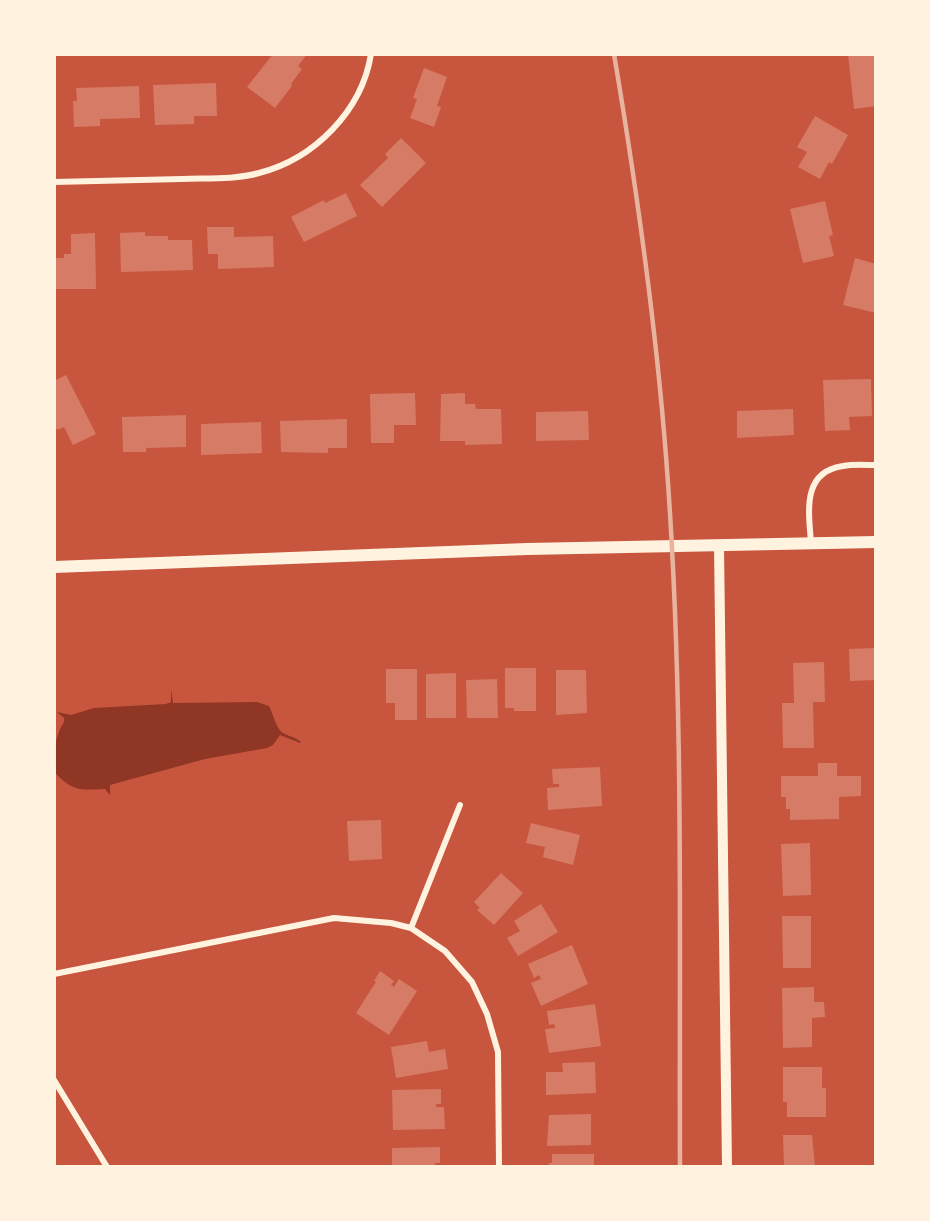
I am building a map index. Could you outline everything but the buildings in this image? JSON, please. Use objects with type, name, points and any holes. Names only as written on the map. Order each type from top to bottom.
[{"type":"main road","points":[[54,567],[526,549],[876,542]]},
{"type":"street","points":[[54,182],[240,178],[276,168],[299,157],[325,138],[341,120],[355,100],[372,54]]},
{"type":"street","points":[[811,544],[809,500],[815,482],[831,469],[842,466],[876,465]]},
{"type":"street","points":[[719,546],[727,1167]]},
{"type":"street","points":[[411,928],[460,805]]},
{"type":"street","points":[[54,974],[334,918],[392,922],[411,928],[445,951],[472,982],[487,1014],[498,1052],[499,1167]]},
{"type":"street","points":[[54,1080],[107,1167]]},
{"type":"shaded area","points":[[171,689],[173,703],[257,702],[269,706],[281,731],[301,742],[280,735],[273,745],[267,748],[205,759],[110,785],[110,795],[105,789],[73,787],[55,773],[55,746],[64,722],[64,718],[57,712],[71,715],[94,708],[166,704],[171,702]]},
{"type":"railway","points":[[614,54],[653,321],[668,483],[679,739],[680,1167]]}]
